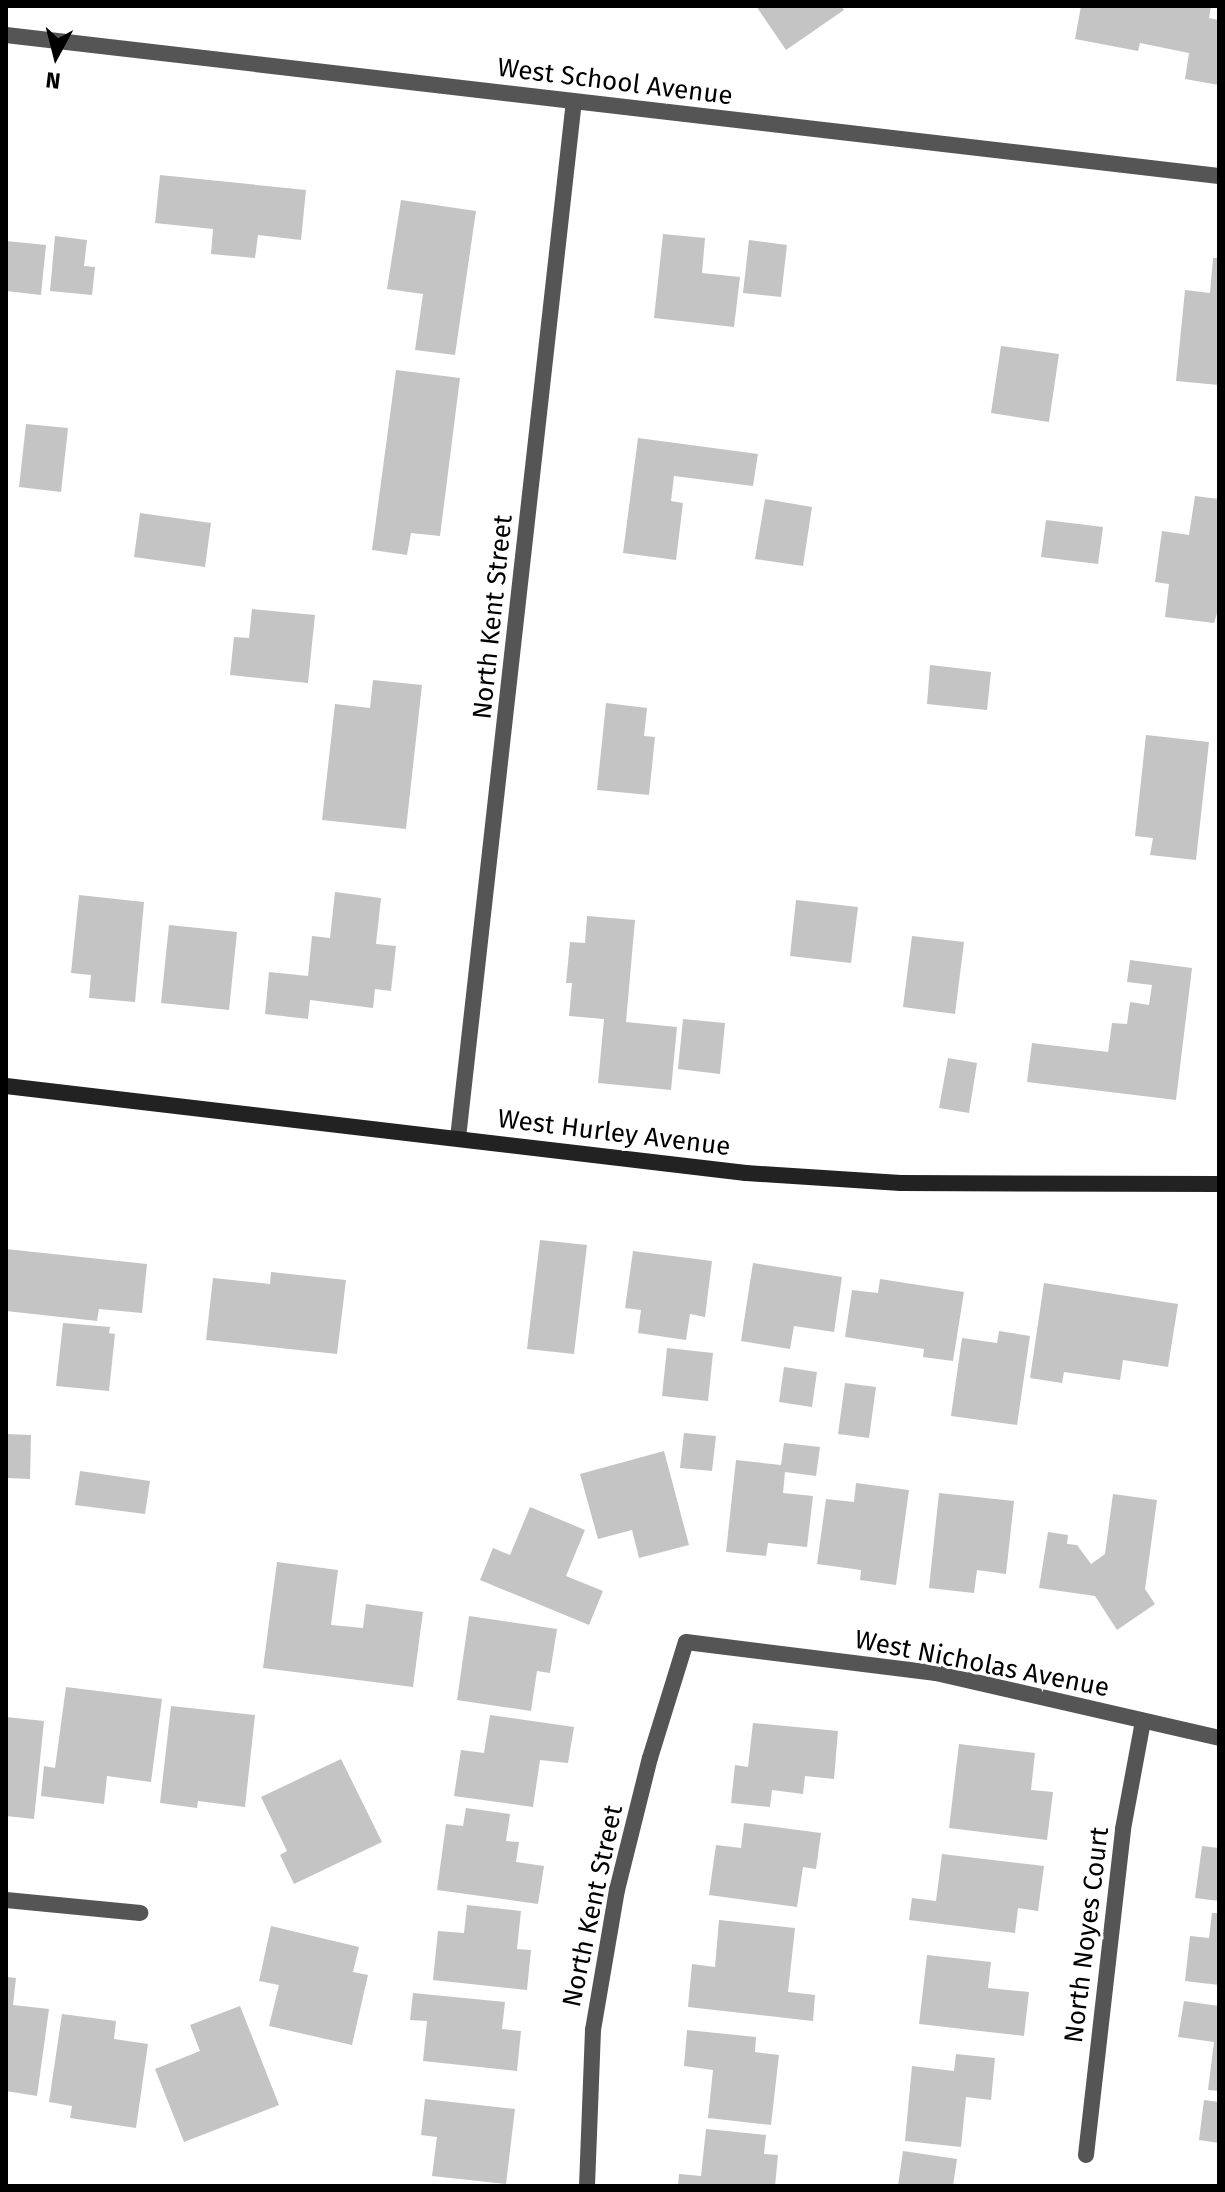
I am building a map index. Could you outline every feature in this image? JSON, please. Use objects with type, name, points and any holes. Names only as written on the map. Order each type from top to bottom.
[{"type":"street","name":"West School Avenue","points":[[6,35],[1219,176]]},
{"type":"street","name":"North Kent Street","points":[[458,1138],[574,101]]},
{"type":"street","name":"West Hurley Avenue","points":[[6,1086],[746,1173],[901,1183],[1219,1184]]},
{"type":"street","name":"North Kent Street","points":[[587,2186],[593,2030],[617,1890],[650,1758],[686,1642]]},
{"type":"street","name":"West Nicholas Avenue","points":[[686,1642],[936,1673],[1219,1738]]},
{"type":"street","name":"North Noyes Court","points":[[1086,2155],[1123,1829],[1143,1721]]},
{"type":"street","points":[[6,1900],[140,1913]]},
{"type":"building","points":[[756,6],[841,6],[844,10],[786,50]]},
{"type":"building","points":[[1081,6],[1211,6],[1209,18],[1219,20],[1219,85],[1185,79],[1189,53],[1140,43],[1138,51],[1075,39]]},
{"type":"building","points":[[160,175],[306,190],[301,240],[258,235],[255,258],[211,254],[213,229],[155,223]]},
{"type":"building","points":[[401,200],[476,211],[455,355],[415,350],[423,294],[387,289]]},
{"type":"building","points":[[663,234],[705,238],[702,273],[740,277],[734,327],[654,318]]},
{"type":"building","points":[[55,236],[87,240],[84,266],[95,267],[92,295],[50,291]]},
{"type":"building","points":[[749,240],[787,245],[781,297],[743,293]]},
{"type":"building","points":[[6,241],[46,245],[41,295],[6,291]]},
{"type":"building","points":[[1213,258],[1219,258],[1219,385],[1176,381],[1185,290],[1210,293]]},
{"type":"building","points":[[1001,346],[1059,354],[1049,422],[991,413]]},
{"type":"building","points":[[396,370],[460,378],[440,536],[411,533],[407,555],[372,550]]},
{"type":"building","points":[[26,424],[68,428],[61,492],[19,487]]},
{"type":"building","points":[[638,438],[758,454],[753,486],[674,476],[671,501],[683,503],[676,560],[623,553]]},
{"type":"building","points":[[1195,496],[1219,499],[1219,607],[1214,623],[1165,617],[1169,584],[1155,582],[1162,531],[1189,535]]},
{"type":"building","points":[[765,499],[812,507],[803,566],[755,559]]},
{"type":"building","points":[[140,513],[211,523],[205,567],[134,557]]},
{"type":"building","points":[[1046,520],[1103,527],[1098,564],[1041,557]]},
{"type":"building","points":[[252,609],[315,615],[308,683],[230,675],[234,637],[249,638]]},
{"type":"building","points":[[930,665],[991,672],[987,710],[927,704]]},
{"type":"building","points":[[373,680],[422,685],[406,829],[322,820],[335,704],[370,708]]},
{"type":"building","points":[[606,703],[647,708],[644,736],[655,737],[649,795],[597,790]]},
{"type":"building","points":[[1146,735],[1209,742],[1196,860],[1150,855],[1153,838],[1135,836]]},
{"type":"building","points":[[335,892],[381,898],[376,944],[396,946],[391,991],[375,989],[373,1008],[310,1000],[308,1019],[265,1014],[269,972],[308,976],[312,936],[330,938]]},
{"type":"building","points":[[79,895],[144,902],[135,1002],[89,998],[91,975],[71,973]]},
{"type":"building","points":[[796,900],[858,907],[851,963],[790,956]]},
{"type":"building","points":[[587,916],[635,920],[626,1022],[677,1027],[671,1090],[598,1083],[604,1019],[569,1016],[572,983],[566,983],[570,942],[585,943]]},
{"type":"building","points":[[169,925],[237,932],[229,1010],[161,1003]]},
{"type":"building","points":[[912,936],[964,942],[955,1014],[903,1007]]},
{"type":"building","points":[[1130,960],[1192,968],[1176,1100],[1027,1082],[1032,1043],[1108,1052],[1112,1023],[1127,1024],[1130,1002],[1149,1005],[1152,985],[1127,982]]},
{"type":"building","points":[[683,1019],[725,1023],[720,1074],[678,1069]]},
{"type":"building","points":[[948,1058],[977,1063],[969,1113],[939,1108]]},
{"type":"building","points":[[540,1240],[587,1245],[574,1354],[527,1349]]},
{"type":"building","points":[[6,1249],[147,1264],[142,1313],[99,1309],[97,1321],[6,1311]]},
{"type":"building","points":[[633,1251],[712,1261],[705,1317],[690,1314],[686,1340],[638,1333],[641,1310],[625,1308]]},
{"type":"building","points":[[753,1263],[842,1277],[834,1332],[794,1326],[790,1349],[741,1341]]},
{"type":"building","points":[[271,1272],[346,1280],[337,1354],[206,1340],[213,1278],[270,1284]]},
{"type":"building","points":[[880,1279],[964,1292],[953,1361],[923,1357],[924,1349],[845,1337],[852,1290],[878,1293]]},
{"type":"building","points":[[1044,1283],[1178,1304],[1168,1367],[1123,1360],[1120,1380],[1064,1372],[1062,1383],[1030,1378]]},
{"type":"building","points":[[63,1323],[110,1327],[109,1333],[115,1334],[109,1391],[56,1386]]},
{"type":"building","points":[[999,1331],[1030,1336],[1017,1425],[951,1416],[962,1338],[997,1343]]},
{"type":"building","points":[[667,1348],[713,1353],[708,1401],[662,1396]]},
{"type":"building","points":[[784,1367],[817,1372],[812,1407],[779,1402]]},
{"type":"building","points":[[845,1383],[876,1387],[869,1438],[838,1434]]},
{"type":"building","points":[[684,1433],[716,1436],[712,1471],[680,1468]]},
{"type":"building","points":[[6,1434],[31,1435],[30,1479],[6,1478]]},
{"type":"building","points":[[784,1443],[820,1447],[816,1476],[785,1472],[783,1493],[813,1496],[807,1547],[768,1543],[766,1556],[726,1552],[736,1460],[781,1465]]},
{"type":"building","points":[[664,1451],[689,1545],[639,1558],[632,1530],[598,1539],[580,1474]]},
{"type":"building","points":[[80,1471],[150,1481],[145,1514],[75,1505]]},
{"type":"building","points":[[856,1483],[909,1490],[896,1585],[860,1580],[861,1570],[817,1564],[826,1499],[854,1502]]},
{"type":"building","points":[[939,1493],[1014,1501],[1006,1574],[977,1570],[974,1593],[929,1588]]},
{"type":"building","points":[[1113,1494],[1157,1500],[1145,1589],[1155,1604],[1117,1630],[1095,1596],[1039,1588],[1048,1532],[1068,1535],[1067,1544],[1077,1545],[1091,1564],[1105,1554]]},
{"type":"building","points":[[530,1507],[585,1530],[566,1576],[603,1591],[589,1625],[480,1580],[493,1548],[510,1555]]},
{"type":"building","points":[[277,1562],[338,1570],[331,1625],[363,1628],[366,1604],[423,1612],[413,1687],[263,1668]]},
{"type":"building","points":[[469,1616],[557,1629],[550,1673],[537,1671],[531,1711],[457,1700]]},
{"type":"building","points":[[66,1687],[162,1699],[151,1782],[107,1776],[104,1804],[41,1796],[44,1766],[55,1768]]},
{"type":"building","points":[[171,1706],[255,1715],[245,1807],[198,1801],[197,1808],[160,1803]]},
{"type":"building","points":[[490,1715],[574,1727],[568,1763],[540,1760],[533,1807],[454,1796],[461,1750],[484,1753]]},
{"type":"building","points":[[6,1717],[44,1721],[34,1819],[6,1816]]},
{"type":"building","points":[[753,1723],[838,1731],[834,1779],[805,1776],[803,1794],[772,1790],[770,1807],[731,1803],[735,1765],[748,1767]]},
{"type":"building","points":[[959,1744],[1035,1753],[1031,1790],[1053,1792],[1047,1840],[949,1828]]},
{"type":"building","points":[[341,1759],[382,1842],[294,1884],[280,1855],[287,1851],[261,1797]]},
{"type":"building","points":[[466,1808],[510,1814],[506,1841],[519,1842],[516,1862],[544,1866],[538,1904],[437,1890],[446,1824],[463,1826]]},
{"type":"building","points":[[744,1823],[821,1833],[816,1869],[803,1867],[797,1907],[709,1895],[716,1845],[741,1848]]},
{"type":"building","points":[[1202,1846],[1219,1848],[1219,1901],[1195,1898]]},
{"type":"building","points":[[942,1854],[1044,1866],[1038,1911],[1018,1908],[1015,1933],[909,1920],[912,1898],[936,1901]]},
{"type":"building","points":[[467,1905],[521,1911],[517,1949],[531,1950],[527,1990],[433,1980],[438,1931],[464,1933]]},
{"type":"building","points":[[1212,1913],[1219,1913],[1219,1985],[1185,1981],[1190,1936],[1209,1938]]},
{"type":"building","points":[[719,1920],[795,1928],[788,1992],[815,1995],[813,2021],[688,2007],[692,1964],[715,1967]]},
{"type":"building","points":[[271,1926],[359,1947],[353,1972],[368,1975],[352,2045],[269,2026],[279,1985],[259,1981]]},
{"type":"building","points":[[927,1955],[991,1962],[988,1988],[1029,1992],[1024,2036],[919,2024]]},
{"type":"building","points":[[6,1977],[16,1978],[13,2005],[49,2009],[37,2096],[6,2091]]},
{"type":"building","points":[[413,1993],[505,2002],[502,2029],[521,2031],[517,2071],[423,2061],[427,2021],[410,2020]]},
{"type":"building","points":[[1184,2001],[1219,2006],[1219,2091],[1208,2090],[1214,2042],[1178,2037]]},
{"type":"building","points":[[240,2006],[279,2105],[184,2142],[155,2069],[200,2051],[190,2025]]},
{"type":"building","points":[[62,2014],[116,2021],[114,2039],[148,2044],[136,2128],[70,2118],[72,2106],[49,2102]]},
{"type":"building","points":[[687,2030],[756,2037],[755,2052],[779,2055],[771,2125],[708,2118],[713,2070],[684,2066]]},
{"type":"building","points":[[956,2054],[995,2058],[991,2100],[966,2097],[961,2147],[905,2141],[912,2066],[954,2071]]},
{"type":"building","points":[[425,2099],[515,2109],[506,2184],[432,2176],[437,2137],[421,2135]]},
{"type":"building","points":[[1204,2100],[1219,2102],[1219,2143],[1199,2140]]},
{"type":"building","points":[[706,2129],[766,2135],[764,2154],[778,2155],[775,2186],[678,2186],[679,2174],[701,2176]]},
{"type":"building","points":[[903,2151],[957,2159],[953,2186],[898,2186]]}]
